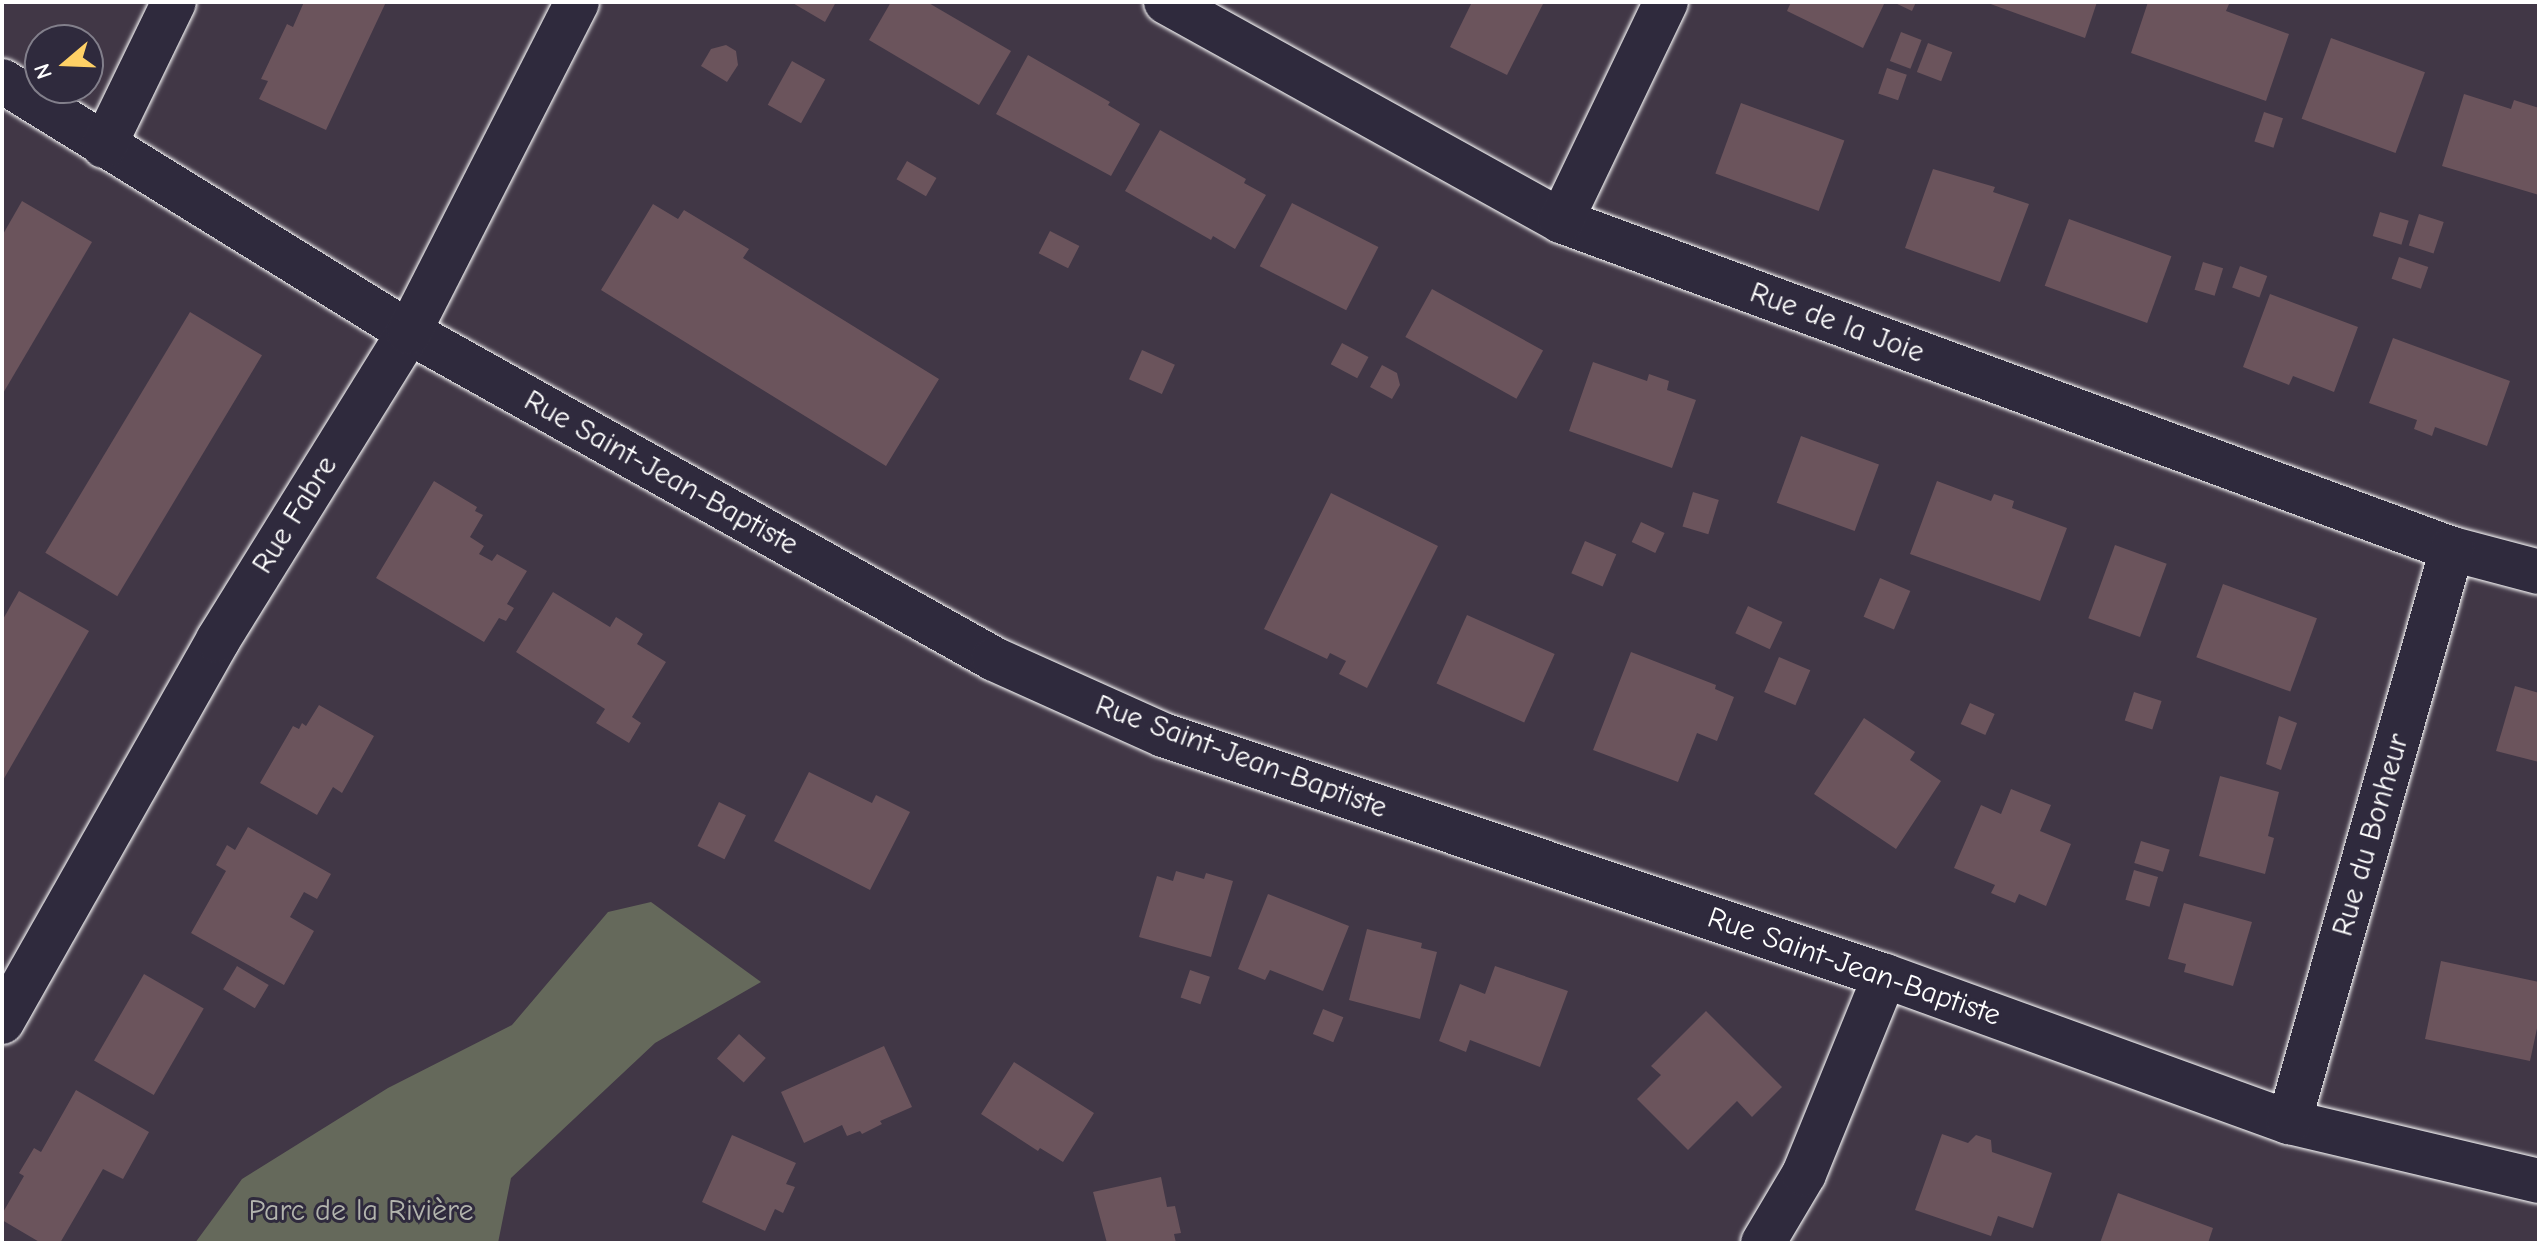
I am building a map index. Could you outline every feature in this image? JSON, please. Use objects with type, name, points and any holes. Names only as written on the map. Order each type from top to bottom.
[{"type":"street","points":[[104,146],[174,2]]},
{"type":"street","name":"Rue Fabre","points":[[2,1022],[218,640],[409,332],[577,2]]},
{"type":"street","name":"Rue de la Joie","points":[[1166,2],[1561,221],[2452,549],[2539,572]]},
{"type":"street","points":[[1561,221],[1666,2]]},
{"type":"street","name":"Rue Saint-Jean-Baptiste","points":[[2,81],[409,332],[994,659],[1163,735],[1885,976],[2289,1122],[2539,1181]]},
{"type":"street","name":"Rue du Bonheur","points":[[2289,1122],[2452,549]]},
{"type":"street","points":[[1763,1243],[1804,1174],[1885,976]]},
{"type":"green space","name":"Parc de la Rivière","points":[[651,902],[761,982],[655,1043],[511,1178],[498,1243],[195,1243],[242,1179],[388,1088],[512,1025],[608,912]]},
{"type":"building","points":[[304,2],[386,2],[326,130],[259,99],[268,81],[261,79],[287,24],[293,27]]},
{"type":"building","points":[[791,2],[836,2],[825,22]]},
{"type":"building","points":[[891,2],[927,2],[1011,51],[979,105],[869,40]]},
{"type":"building","points":[[1472,2],[1544,2],[1507,75],[1450,47]]},
{"type":"building","points":[[1791,2],[1885,2],[1863,48],[1787,11]]},
{"type":"building","points":[[1893,2],[1916,2],[1912,11]]},
{"type":"building","points":[[1985,2],[2097,2],[2085,38]]},
{"type":"building","points":[[2148,2],[2223,2],[2229,4],[2226,11],[2289,34],[2266,101],[2131,53]]},
{"type":"building","points":[[1901,32],[1922,40],[1910,69],[1890,61]]},
{"type":"building","points":[[2331,38],[2425,72],[2396,153],[2302,119]]},
{"type":"building","points":[[1928,43],[1952,52],[1941,81],[1917,72]]},
{"type":"building","points":[[726,45],[736,51],[738,65],[727,82],[701,66],[711,49]]},
{"type":"building","points":[[1028,55],[1110,102],[1108,105],[1140,124],[1111,176],[996,114]]},
{"type":"building","points":[[792,61],[825,79],[801,123],[768,105]]},
{"type":"building","points":[[1887,68],[1907,75],[1898,100],[1878,94]]},
{"type":"building","points":[[2464,94],[2511,109],[2514,100],[2539,108],[2539,195],[2442,166]]},
{"type":"building","points":[[1741,103],[1844,141],[1819,211],[1715,173]]},
{"type":"building","points":[[2264,112],[2283,118],[2273,148],[2254,141]]},
{"type":"building","points":[[1160,130],[1246,179],[1244,183],[1266,195],[1235,249],[1213,236],[1211,240],[1125,191]]},
{"type":"building","points":[[907,161],[936,178],[926,196],[896,179]]},
{"type":"building","points":[[1933,169],[1995,187],[1993,192],[2029,204],[2000,282],[1905,248]]},
{"type":"building","points":[[22,201],[92,242],[2,395],[2,236]]},
{"type":"building","points":[[1292,203],[1378,247],[1346,310],[1260,266]]},
{"type":"building","points":[[653,204],[678,219],[684,210],[749,249],[743,258],[939,379],[886,466],[601,290]]},
{"type":"building","points":[[2380,212],[2409,221],[2401,245],[2373,236]]},
{"type":"building","points":[[2419,214],[2444,222],[2434,253],[2409,245]]},
{"type":"building","points":[[2069,219],[2171,256],[2147,323],[2045,286]]},
{"type":"building","points":[[1050,231],[1079,246],[1068,268],[1039,253]]},
{"type":"building","points":[[2399,257],[2428,267],[2421,289],[2392,279]]},
{"type":"building","points":[[2203,262],[2223,268],[2215,296],[2195,290]]},
{"type":"building","points":[[2240,266],[2267,276],[2259,298],[2232,288]]},
{"type":"building","points":[[1432,289],[1543,351],[1516,399],[1405,337]]},
{"type":"building","points":[[2270,294],[2358,327],[2334,392],[2293,376],[2289,385],[2243,367]]},
{"type":"building","points":[[190,312],[262,355],[117,596],[45,553]]},
{"type":"building","points":[[2393,338],[2510,381],[2487,446],[2435,427],[2432,436],[2414,429],[2417,420],[2369,403]]},
{"type":"building","points":[[1342,343],[1368,357],[1357,378],[1331,364]]},
{"type":"building","points":[[1142,350],[1175,365],[1162,394],[1129,379]]},
{"type":"building","points":[[1593,362],[1647,381],[1649,374],[1669,381],[1667,390],[1696,400],[1672,468],[1569,431]]},
{"type":"building","points":[[1382,365],[1397,373],[1400,385],[1392,399],[1370,387]]},
{"type":"building","points":[[1801,436],[1879,464],[1855,531],[1777,503]]},
{"type":"building","points":[[434,481],[477,507],[475,511],[483,515],[470,537],[484,546],[479,554],[492,561],[497,554],[527,571],[507,604],[514,608],[506,621],[499,618],[484,642],[376,578]]},
{"type":"building","points":[[1937,481],[1991,501],[1994,494],[2014,501],[2012,508],[2067,528],[2040,601],[1910,554]]},
{"type":"building","points":[[1693,492],[1719,500],[1708,534],[1682,526]]},
{"type":"building","points":[[1331,493],[1438,546],[1367,688],[1339,674],[1346,661],[1330,653],[1327,659],[1264,629]]},
{"type":"building","points":[[1641,522],[1665,533],[1655,553],[1632,542]]},
{"type":"building","points":[[1585,541],[1616,554],[1603,587],[1571,573]]},
{"type":"building","points":[[2115,545],[2167,564],[2140,637],[2088,618]]},
{"type":"building","points":[[1880,578],[1910,591],[1894,630],[1864,617]]},
{"type":"building","points":[[2223,584],[2317,618],[2290,691],[2196,657]]},
{"type":"building","points":[[19,591],[89,631],[2,782],[2,621]]},
{"type":"building","points":[[553,592],[610,627],[616,617],[643,634],[637,644],[666,662],[632,717],[641,723],[629,743],[596,723],[605,709],[516,652]]},
{"type":"building","points":[[1748,606],[1782,622],[1770,649],[1735,633]]},
{"type":"building","points":[[1467,615],[1555,654],[1524,723],[1436,684]]},
{"type":"building","points":[[1631,652],[1716,685],[1715,689],[1734,697],[1717,741],[1697,733],[1678,782],[1593,750]]},
{"type":"building","points":[[1779,657],[1810,670],[1795,705],[1764,692]]},
{"type":"building","points":[[2515,686],[2539,693],[2539,762],[2496,751]]},
{"type":"building","points":[[2134,692],[2162,701],[2152,729],[2125,721]]},
{"type":"building","points":[[1970,703],[1995,714],[1985,735],[1961,724]]},
{"type":"building","points":[[319,705],[374,736],[342,793],[333,787],[317,815],[260,783],[293,726],[299,729],[302,723],[306,726]]},
{"type":"building","points":[[2279,716],[2297,723],[2281,770],[2266,764]]},
{"type":"building","points":[[1864,718],[1915,752],[1910,760],[1941,781],[1896,849],[1814,794]]},
{"type":"building","points":[[809,772],[872,803],[876,795],[910,812],[870,890],[774,841]]},
{"type":"building","points":[[2220,776],[2279,792],[2268,836],[2274,838],[2265,874],[2199,856]]},
{"type":"building","points":[[2011,789],[2051,805],[2040,831],[2071,844],[2046,906],[2019,894],[2015,903],[1991,893],[1995,885],[1954,868],[1981,805],[2001,814]]},
{"type":"building","points":[[719,802],[746,815],[724,859],[698,846]]},
{"type":"building","points":[[248,827],[331,874],[317,899],[304,892],[290,917],[314,931],[284,985],[191,933],[226,871],[216,865],[227,845],[235,850]]},
{"type":"building","points":[[2141,841],[2170,850],[2163,872],[2134,863]]},
{"type":"building","points":[[2134,870],[2158,877],[2149,907],[2125,900]]},
{"type":"building","points":[[1176,871],[1204,879],[1206,873],[1233,881],[1211,957],[1139,937],[1157,876],[1173,881]]},
{"type":"building","points":[[1268,894],[1349,926],[1323,991],[1270,970],[1265,980],[1238,969]]},
{"type":"building","points":[[2184,903],[2252,922],[2233,986],[2184,972],[2186,964],[2168,959]]},
{"type":"building","points":[[1367,929],[1422,943],[1421,948],[1437,952],[1420,1019],[1349,1000]]},
{"type":"building","points":[[2441,961],[2539,982],[2539,1019],[2530,1061],[2425,1039]]},
{"type":"building","points":[[237,966],[269,985],[255,1008],[223,989]]},
{"type":"building","points":[[1495,966],[1568,991],[1540,1067],[1470,1040],[1466,1052],[1439,1041],[1460,984],[1485,994]]},
{"type":"building","points":[[1190,970],[1210,977],[1200,1004],[1181,997]]},
{"type":"building","points":[[144,974],[204,1008],[154,1095],[94,1061]]},
{"type":"building","points":[[1323,1009],[1343,1017],[1333,1042],[1313,1034]]},
{"type":"building","points":[[1706,1011],[1782,1087],[1752,1117],[1737,1101],[1688,1150],[1637,1099],[1661,1075],[1651,1066]]},
{"type":"building","points":[[739,1034],[766,1058],[744,1083],[717,1059]]},
{"type":"building","points":[[884,1046],[912,1107],[880,1121],[882,1124],[862,1134],[860,1131],[847,1136],[842,1125],[804,1143],[781,1092]]},
{"type":"building","points":[[1014,1062],[1094,1113],[1063,1162],[1040,1148],[1038,1151],[981,1114]]},
{"type":"building","points":[[76,1090],[149,1132],[123,1179],[103,1169],[60,1243],[41,1243],[2,1220],[2,1214],[24,1176],[19,1173],[34,1148],[41,1152]]},
{"type":"building","points":[[1942,1134],[1968,1143],[1976,1135],[1991,1140],[1992,1152],[2052,1173],[2033,1228],[1998,1216],[1991,1236],[1915,1210]]},
{"type":"building","points":[[732,1135],[796,1163],[786,1184],[795,1187],[783,1213],[775,1209],[765,1231],[702,1202]]},
{"type":"building","points":[[1161,1177],[1167,1207],[1175,1206],[1181,1233],[1174,1234],[1176,1243],[1107,1243],[1093,1192]]},
{"type":"building","points":[[2118,1193],[2213,1228],[2208,1243],[2100,1243]]}]
